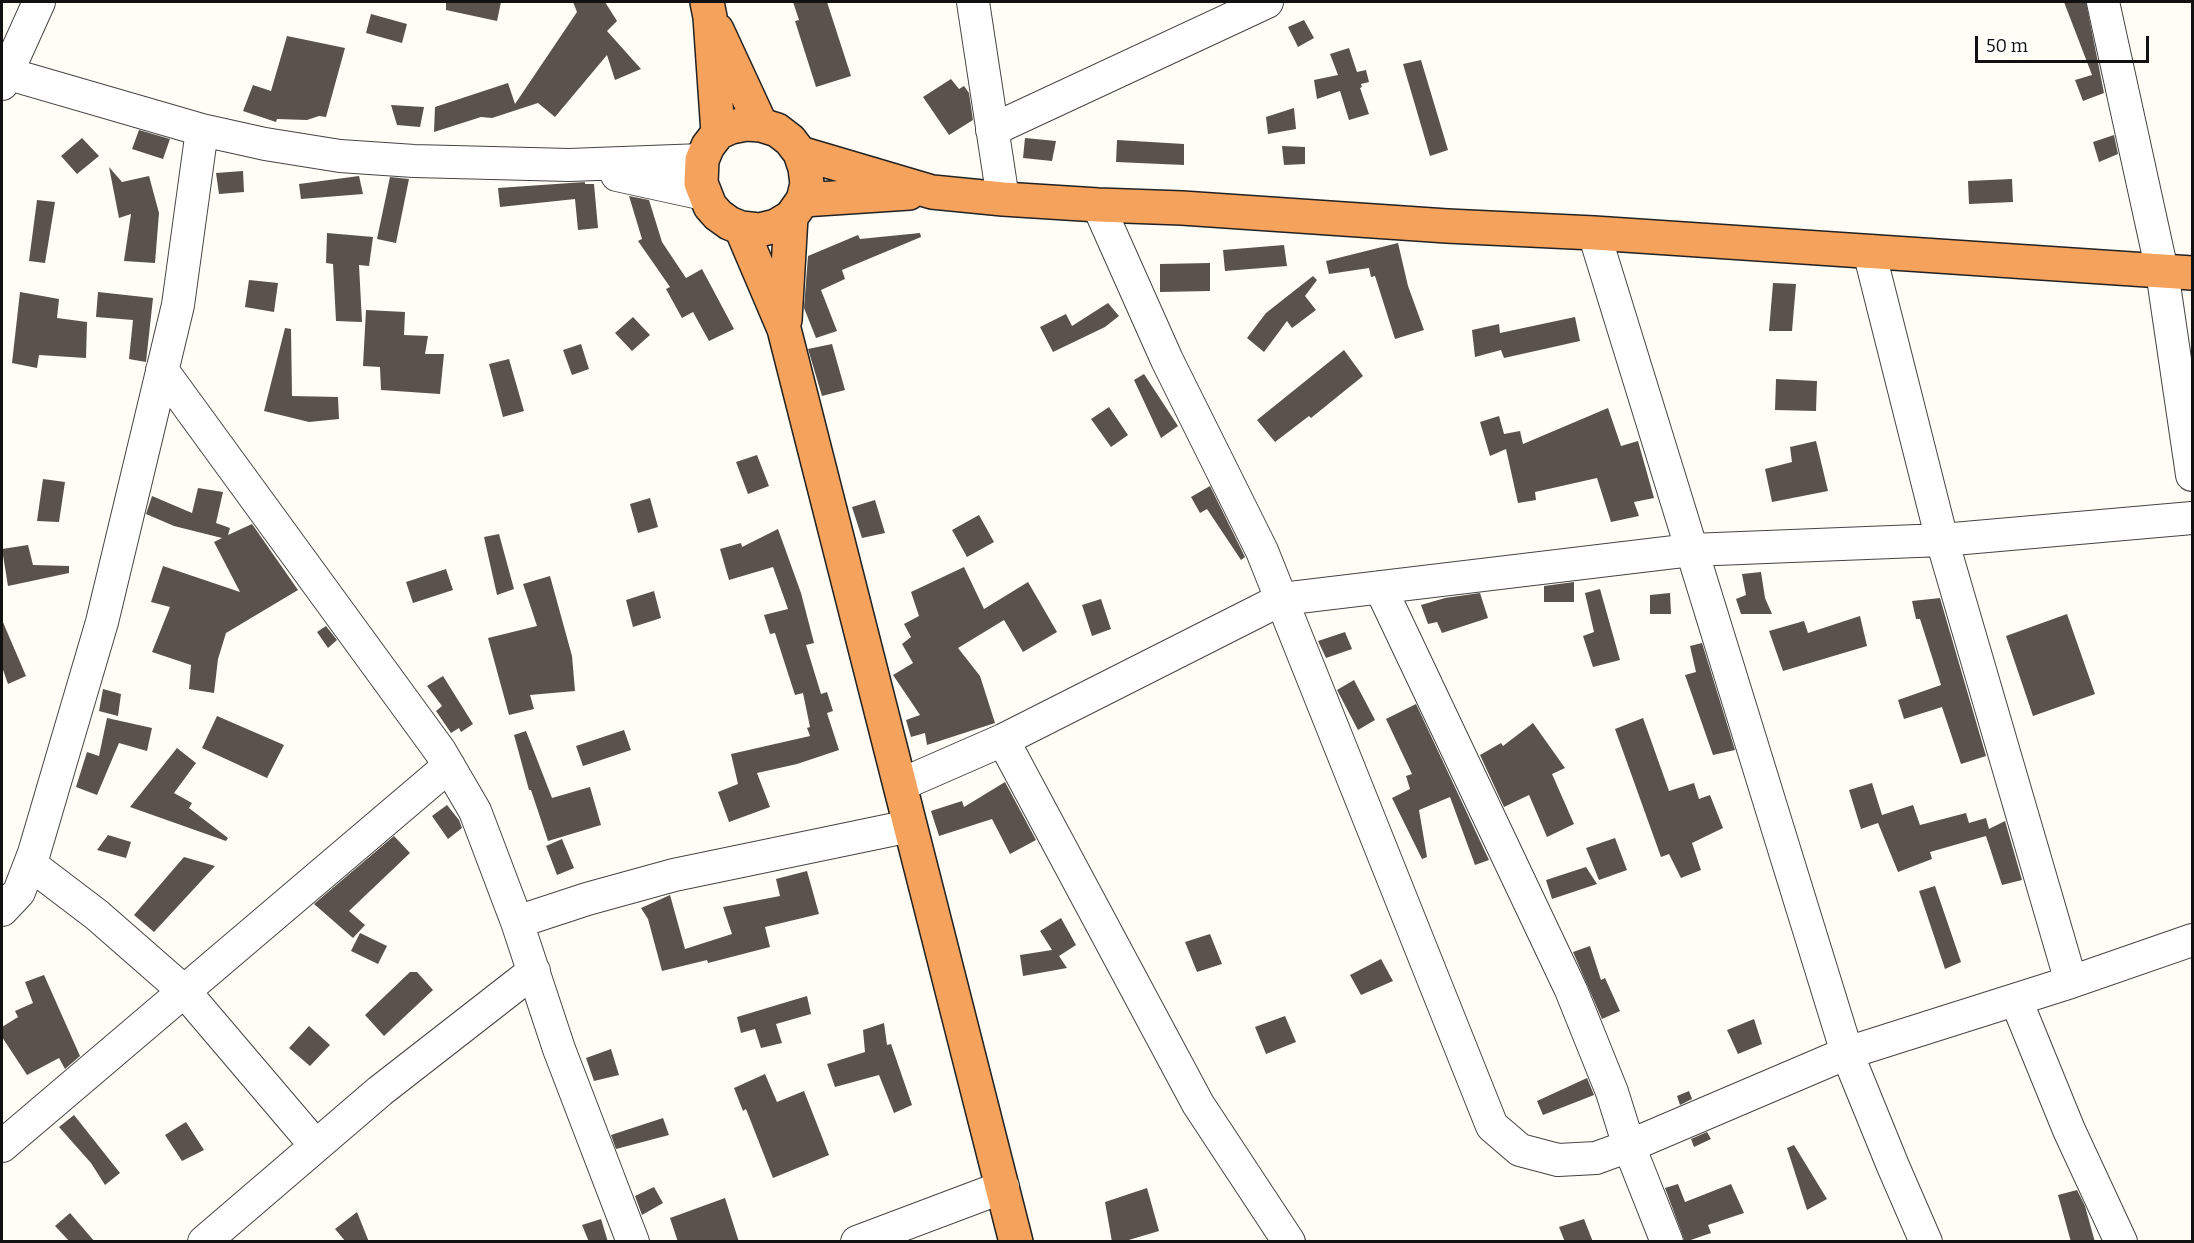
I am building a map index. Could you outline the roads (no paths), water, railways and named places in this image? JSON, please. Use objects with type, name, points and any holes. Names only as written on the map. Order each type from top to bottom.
[{"type":"highway","points":[[708,9],[761,125]]},
{"type":"highway","points":[[708,9],[710,147],[700,171],[704,194],[718,216],[741,228],[759,230],[776,226],[797,208],[932,192]]},
{"type":"highway","points":[[710,147],[731,127],[746,123],[777,130],[790,140],[800,153],[807,184],[797,208],[784,329]]},
{"type":"highway","points":[[800,153],[932,192],[1003,199],[1594,233],[2177,272]]},
{"type":"highway","points":[[741,228],[784,329],[1016,1242]]},
{"type":"street","points":[[39,2],[3,77],[202,130],[266,144],[339,156],[414,161],[569,165],[710,147]]},
{"type":"street","points":[[973,2],[1003,199]]},
{"type":"street","points":[[992,130],[1267,2]]},
{"type":"street","points":[[2103,2],[2177,272],[2193,475]]},
{"type":"street","points":[[2,910],[20,892],[30,864],[102,622],[178,305],[202,130]]},
{"type":"street","points":[[569,165],[704,194]]},
{"type":"street","points":[[1098,205],[1167,360],[1262,551],[1492,1126],[1520,1149],[1558,1160],[1596,1158],[1847,1053],[2016,1000],[2193,940]]},
{"type":"street","points":[[1594,233],[1847,1053],[1926,1242]]},
{"type":"street","points":[[1869,251],[1942,540],[2071,982]]},
{"type":"street","points":[[162,370],[433,741],[475,811],[517,922],[559,1048],[633,1242]]},
{"type":"street","points":[[900,784],[1003,740],[1282,599],[1690,549],[1942,540],[2193,518]]},
{"type":"street","points":[[1380,587],[1571,990],[1612,1092],[1629,1146],[1667,1242]]},
{"type":"street","points":[[1003,740],[1198,1104],[1289,1242]]},
{"type":"street","points":[[2,1146],[449,766]]},
{"type":"street","points":[[517,922],[587,899],[674,875],[910,826]]},
{"type":"street","points":[[30,864],[97,915],[185,992],[316,1146]]},
{"type":"street","points":[[204,1242],[380,1091],[534,971]]},
{"type":"street","points":[[2016,1000],[2069,1130],[2121,1242]]},
{"type":"street","points":[[857,1242],[1003,1187]]}]
